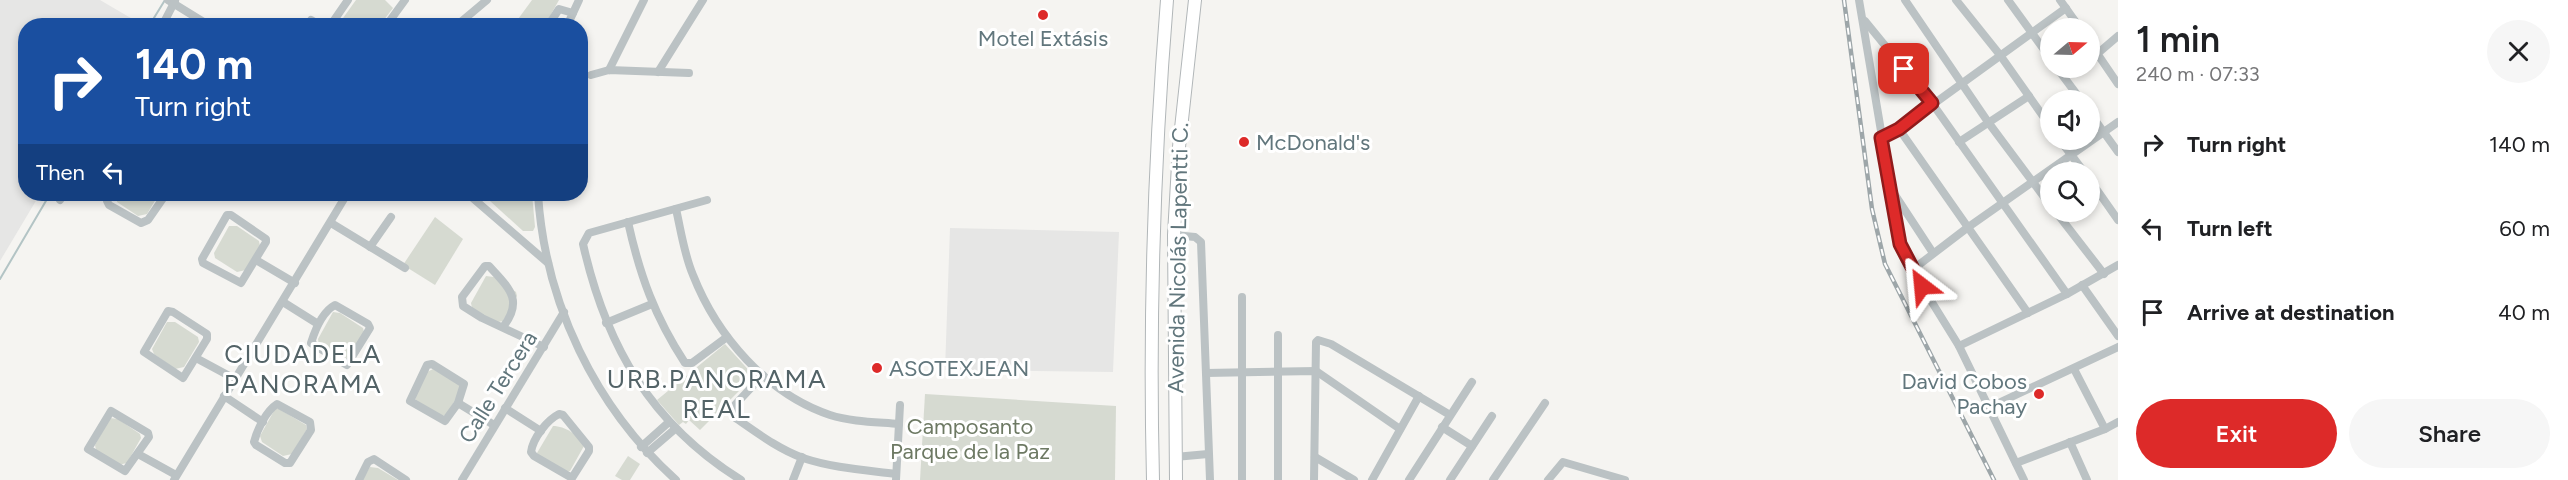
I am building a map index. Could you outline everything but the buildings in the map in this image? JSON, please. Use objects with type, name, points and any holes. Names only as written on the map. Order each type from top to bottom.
[{"type":"highway","name":"Avenida Nicolás Lapentti C.","points":[[1153,480],[1152,242],[1158,114],[1167,0]]},
{"type":"highway","name":"Avenida Nicolás Lapentti C.","points":[[1176,480],[1174,235],[1180,126],[1195,0]]},
{"type":"street","points":[[336,18],[348,0]]},
{"type":"street","points":[[392,18],[405,0]]},
{"type":"street","points":[[466,18],[487,0]]},
{"type":"street","points":[[571,18],[579,0]]},
{"type":"street","points":[[609,70],[644,0]]},
{"type":"street","points":[[658,72],[703,0]]},
{"type":"street","points":[[1905,0],[1988,122],[2040,192]]},
{"type":"street","points":[[1956,0],[2000,55],[2040,112]]},
{"type":"street","points":[[2008,0],[2040,44]]},
{"type":"street","points":[[2060,0],[2073,18]]},
{"type":"street","points":[[165,18],[172,1],[198,18]]},
{"type":"street","points":[[1860,1],[1900,244],[1912,270],[1959,346],[2024,480]]},
{"type":"street","points":[[1881,138],[1899,129],[2066,8]]},
{"type":"street","points":[[553,18],[559,9],[573,13]]},
{"type":"street","points":[[1863,18],[1932,103],[2067,294]]},
{"type":"street","points":[[2100,51],[2118,36]]},
{"type":"street","points":[[2100,58],[2118,84]]},
{"type":"street","points":[[591,75],[609,70],[611,72],[689,73]]},
{"type":"street","points":[[1959,142],[2028,96]]},
{"type":"street","points":[[1912,270],[1967,228],[2118,122]]},
{"type":"street","points":[[2100,127],[2118,152]]},
{"type":"street","points":[[1899,129],[2028,313]]},
{"type":"street","points":[[2067,150],[2076,162]]},
{"type":"street","points":[[1892,191],[1933,253]]},
{"type":"street","points":[[2100,194],[2118,220]]},
{"type":"street","points":[[707,200],[590,234],[583,244],[606,323],[633,372],[675,429],[695,449],[741,480]]},
{"type":"street","points":[[107,201],[109,205],[141,223],[148,220],[161,201]]},
{"type":"street","points":[[138,454],[175,478],[343,201]]},
{"type":"street","points":[[476,201],[549,264]]},
{"type":"street","points":[[539,201],[541,227],[549,264],[579,352],[613,409],[644,450],[676,480]]},
{"type":"street","points":[[676,209],[692,274],[704,301],[727,337],[763,375],[797,400],[831,415],[853,420],[899,424]]},
{"type":"street","points":[[231,215],[266,239],[256,260],[243,281],[238,284],[203,262],[202,259],[224,218],[231,215]]},
{"type":"street","points":[[370,246],[391,217]]},
{"type":"street","points":[[331,222],[405,268]]},
{"type":"street","points":[[628,222],[639,268],[652,304],[668,336],[686,363],[692,363],[727,337]]},
{"type":"street","points":[[2063,222],[2104,273]]},
{"type":"street","points":[[1174,235],[1195,237],[1201,242],[1208,454],[1211,479]]},
{"type":"street","points":[[256,260],[295,283]]},
{"type":"street","points":[[1959,346],[2067,294],[2118,265]]},
{"type":"street","points":[[503,327],[514,314],[514,305],[503,281],[489,266],[485,266],[462,297],[463,306],[482,318],[544,347]]},
{"type":"street","points":[[2082,285],[2118,336]]},
{"type":"street","points":[[1242,297],[1244,371],[1242,480]]},
{"type":"street","points":[[283,302],[318,324]]},
{"type":"street","points":[[606,323],[652,304]]},
{"type":"street","points":[[335,305],[368,324],[370,328],[347,364],[311,344],[318,324],[329,309],[335,305]]},
{"type":"street","points":[[172,312],[206,332],[207,339],[196,358],[185,376],[181,378],[144,352],[166,313],[172,312]]},
{"type":"street","name":"Calle Tercera","points":[[462,480],[564,312]]},
{"type":"street","points":[[1278,335],[1278,480]]},
{"type":"street","points":[[1314,480],[1316,342],[1321,339],[1450,415]]},
{"type":"street","points":[[1990,407],[2118,347]]},
{"type":"street","points":[[196,358],[235,379]]},
{"type":"street","points":[[432,364],[464,384],[458,403],[448,419],[442,421],[410,401],[428,365],[432,364]]},
{"type":"street","points":[[2074,369],[2105,429]]},
{"type":"street","points":[[1206,373],[1316,371],[1400,429]]},
{"type":"street","points":[[763,375],[734,407],[732,412],[734,417],[768,440],[802,457],[838,467],[896,477],[900,405]]},
{"type":"street","points":[[1409,480],[1472,382]]},
{"type":"street","points":[[224,396],[263,422]]},
{"type":"street","points":[[1372,480],[1419,396]]},
{"type":"street","points":[[458,403],[494,425]]},
{"type":"street","points":[[1493,480],[1545,403]]},
{"type":"street","points":[[277,404],[310,422],[311,430],[293,461],[285,463],[256,445],[255,438],[263,422],[273,405],[277,404]]},
{"type":"street","points":[[505,408],[541,430]]},
{"type":"street","points":[[114,411],[148,433],[138,454],[125,471],[88,449],[108,412],[114,411]]},
{"type":"street","points":[[555,415],[563,415],[588,444],[589,451],[572,478],[531,452],[541,430],[555,415]]},
{"type":"street","points":[[1450,480],[1492,416]]},
{"type":"street","points":[[644,450],[669,422]]},
{"type":"street","points":[[2016,463],[2118,422]]},
{"type":"street","points":[[1442,427],[1472,446]]},
{"type":"street","points":[[644,450],[675,429]]},
{"type":"street","points":[[2070,442],[2087,480]]},
{"type":"street","points":[[1175,457],[1208,454]]},
{"type":"street","points":[[793,480],[802,457]]},
{"type":"street","points":[[1315,457],[1354,480]]},
{"type":"street","points":[[358,480],[368,462],[374,459],[406,480]]},
{"type":"street","points":[[1548,480],[1563,462],[1625,480]]},
{"type":"shaded area","points":[[0,0],[100,0],[131,18],[18,18],[18,201],[36,201],[0,261]]},
{"type":"shaded area","points":[[950,228],[1119,232],[1113,372],[945,370]]},
{"type":"green space","points":[[356,0],[385,0],[393,8],[385,18],[343,18]]},
{"type":"green space","points":[[532,0],[559,0],[549,18],[519,18]]},
{"type":"green space","points":[[155,201],[147,214],[138,216],[117,202]]},
{"type":"green space","points":[[490,201],[533,201],[535,227],[533,231],[523,231]]},
{"type":"green space","points":[[435,217],[463,239],[435,285],[403,265]]},
{"type":"green space","points":[[229,226],[237,226],[259,241],[260,246],[246,270],[237,272],[215,258],[214,253]]},
{"type":"green space","points":[[486,276],[494,277],[516,292],[517,296],[503,321],[494,323],[472,308],[471,303]]},
{"type":"green space","points":[[333,312],[340,313],[363,328],[364,332],[350,357],[341,359],[319,345],[318,339]]},
{"type":"green space","points":[[167,322],[175,322],[198,337],[199,342],[184,367],[175,369],[154,354],[152,349]]},
{"type":"green space","points":[[725,344],[754,376],[700,430],[689,420],[686,424],[683,422],[679,425],[657,400]]},
{"type":"green space","points":[[433,369],[460,385],[461,390],[447,414],[443,416],[416,402],[415,397],[427,372]]},
{"type":"green space","name":"Camposanto Parque de la Paz","points":[[925,394],[1116,406],[1115,480],[920,480]]},
{"type":"green space","points":[[275,409],[279,409],[306,425],[307,429],[292,454],[283,456],[262,442],[260,436]]},
{"type":"green space","points":[[110,418],[118,419],[140,434],[141,438],[127,463],[118,465],[96,450],[95,445]]},
{"type":"green space","points":[[553,426],[571,432],[584,446],[570,471],[566,472],[539,458],[537,453]]},
{"type":"green space","points":[[628,456],[640,464],[630,480],[622,480],[615,476]]},
{"type":"green space","points":[[370,467],[378,468],[398,480],[362,480]]},
{"type":"waterway","points":[[154,18],[165,0]]},
{"type":"waterway","points":[[0,279],[46,201]]},
{"type":"railway","points":[[1844,0],[1872,209],[1885,264],[1994,480]]},
{"type":"place","name":"Motel Extásis","points":[[1043,15]]},
{"type":"place","name":"McDonald's","points":[[1244,142]]},
{"type":"place","name":"ASOTEXJEAN","points":[[877,368]]},
{"type":"place","name":"David Cobos Pachay","points":[[2039,394]]},
{"type":"district","name":"CIUDADELA PANORAMA","points":[[303,369]]},
{"type":"district","name":"URB.PANORAMA REAL","points":[[717,394]]},
{"type":"route","points":[[1904,69],[1932,103],[1899,129],[1881,138],[1900,244],[1922,286]]}]
